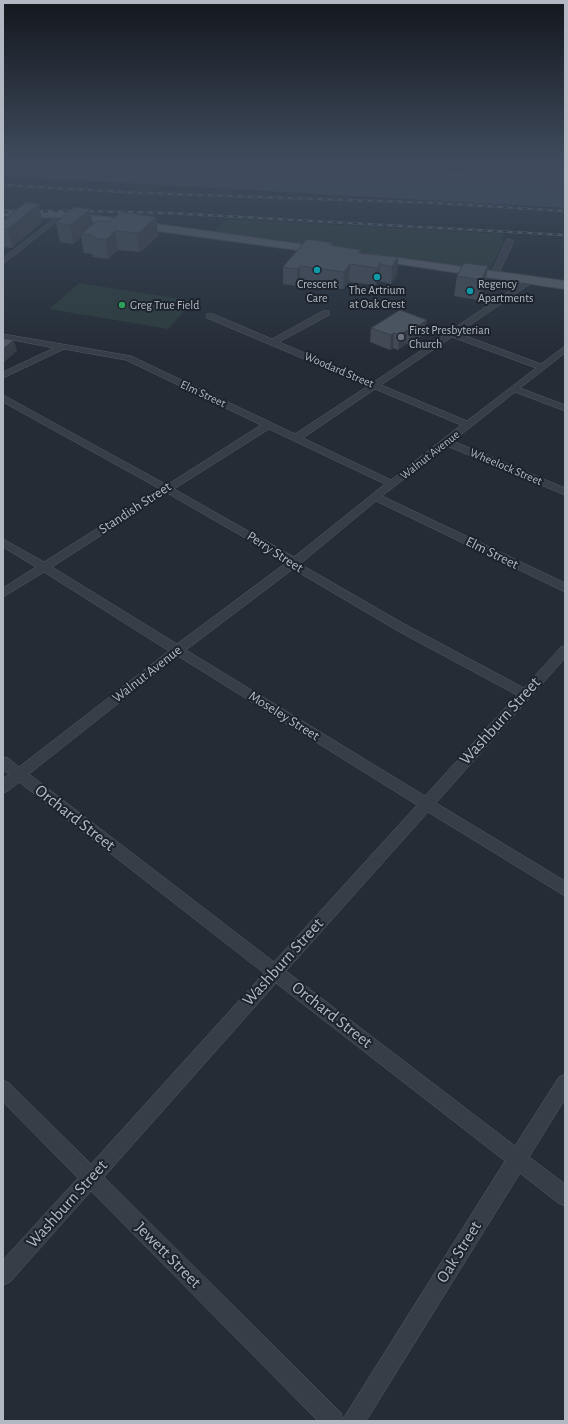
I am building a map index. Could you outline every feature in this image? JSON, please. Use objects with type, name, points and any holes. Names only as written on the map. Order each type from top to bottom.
[{"type":"main road","points":[[181,230],[335,252]]},
{"type":"main road","points":[[357,255],[565,285]]},
{"type":"street","points":[[3,262],[7,255],[42,230]]},
{"type":"street","points":[[494,274],[510,241]]},
{"type":"street","points":[[296,438],[532,280]]},
{"type":"street","points":[[273,342],[326,313]]},
{"type":"street","name":"Woodard Street","points":[[210,316],[468,425]]},
{"type":"street","points":[[452,334],[542,367]]},
{"type":"street","name":"Elm Street","points":[[3,336],[128,358],[392,484]]},
{"type":"street","points":[[3,375],[62,347]]},
{"type":"street","name":"Walnut Avenue","points":[[3,786],[178,650],[294,563],[375,497],[565,349]]},
{"type":"street","points":[[514,389],[565,408]]},
{"type":"street","name":"Perry Street","points":[[3,398],[165,489],[222,519],[402,628],[525,694]]},
{"type":"street","name":"Standish Street","points":[[3,593],[268,424]]},
{"type":"street","name":"Wheelock Street","points":[[446,442],[565,492]]},
{"type":"street","name":"Elm Street","points":[[375,497],[565,588]]},
{"type":"street","name":"Moseley Street","points":[[3,542],[300,727],[427,803],[565,889]]},
{"type":"street","name":"Washburn Street","points":[[3,1275],[565,650]]},
{"type":"street","name":"Orchard Street","points":[[3,762],[565,1196]]},
{"type":"street","name":"Oak Street","points":[[353,1421],[565,1083]]},
{"type":"street","name":"Jewett Street","points":[[3,1089],[333,1421]]},
{"type":"shaded area","points":[[215,230],[439,230],[504,234],[502,240],[504,242],[489,271],[213,232]]},
{"type":"shaded area","name":"Greg True Field","points":[[79,283],[193,301],[168,329],[49,309]]},
{"type":"building","points":[[85,230],[142,230],[137,233],[115,231],[106,240],[90,237],[92,235],[81,234]]},
{"type":"building","points":[[307,239],[333,243],[331,245],[361,250],[358,253],[398,257],[392,267],[380,264],[381,262],[377,268],[350,264],[344,272],[300,266],[297,269],[283,267]]},
{"type":"building","points":[[464,263],[488,266],[481,280],[457,276]]},
{"type":"building","points":[[400,310],[427,320],[410,331],[408,330],[399,335],[394,333],[391,335],[371,328]]},
{"type":"building","points":[[3,338],[14,340],[3,349]]},
{"type":"railway","points":[[483,230],[565,235]]},
{"type":"place","name":"Crescent Care","points":[[317,270]]},
{"type":"place","name":"The Artrium at Oak Crest","points":[[377,277]]},
{"type":"place","name":"Regency Apartments","points":[[470,291]]},
{"type":"place","name":"Greg True Field","points":[[122,305]]},
{"type":"place","name":"First Presbyterian Church","points":[[401,337]]}]
